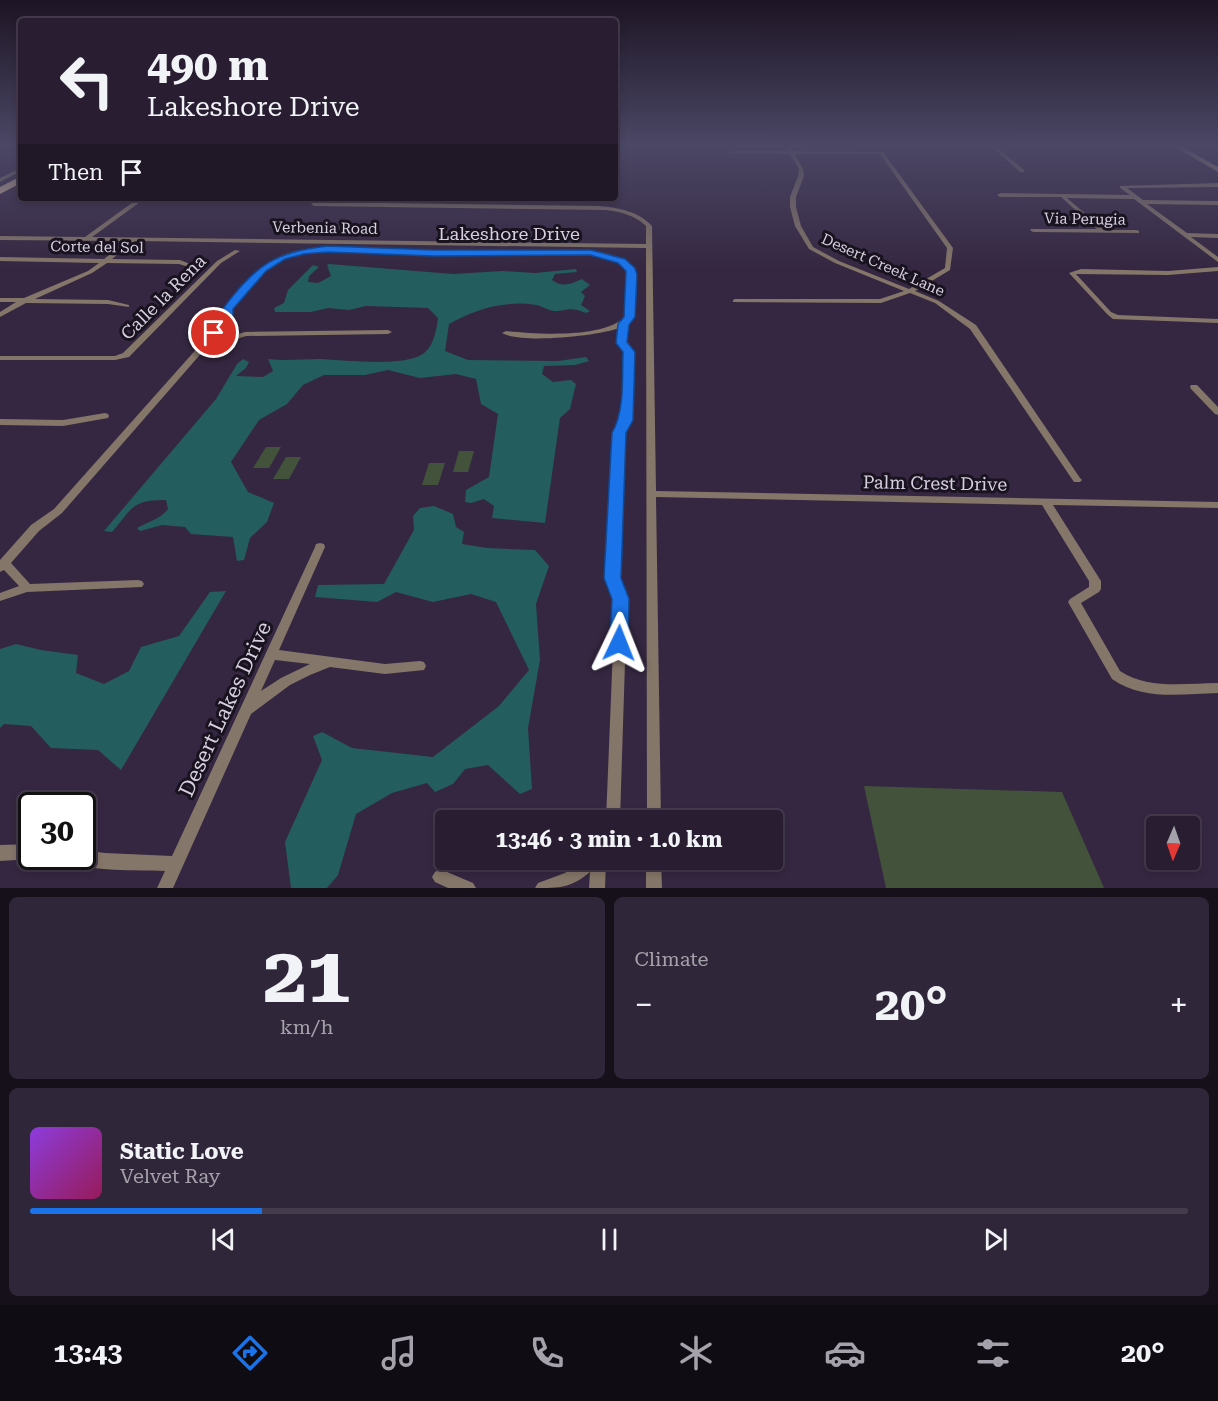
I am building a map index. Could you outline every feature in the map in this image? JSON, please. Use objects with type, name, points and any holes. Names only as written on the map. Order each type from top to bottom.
[{"type":"street","name":"Desert Creek Lane","points":[[797,186],[793,196],[793,207],[798,226],[811,248],[837,262],[937,302],[973,327],[1077,480]]},
{"type":"street","points":[[735,301],[881,301],[910,291],[948,268],[950,248],[905,186]]},
{"type":"street","points":[[1200,186],[1122,187],[1218,260]]},
{"type":"street","points":[[1000,195],[1135,197]]},
{"type":"street","points":[[1062,196],[1102,231]]},
{"type":"street","points":[[86,239],[138,201]]},
{"type":"street","points":[[433,205],[435,201]]},
{"type":"street","points":[[1142,202],[1218,203]]},
{"type":"street","points":[[314,204],[619,210],[639,216],[649,226],[654,810]]},
{"type":"street","name":"Via Perugia","points":[[1033,230],[1137,232]]},
{"type":"street","points":[[1186,235],[1218,236]]},
{"type":"street","name":"Verbenia Road","points":[[0,238],[649,246]]},
{"type":"street","points":[[0,315],[26,300],[71,282],[107,261],[133,240]]},
{"type":"street","name":"Lakeshore Drive","points":[[2,565],[35,528],[58,511],[201,348],[236,326],[228,309],[263,269],[282,257],[304,251],[327,249],[434,253],[566,252],[602,254],[622,261],[631,270],[630,317],[623,324],[622,343],[629,352],[626,420],[619,433],[612,578],[621,599],[613,810]]},
{"type":"street","name":"Calle la Rena","points":[[0,358],[115,358],[126,355],[219,262],[237,251]]},
{"type":"street","name":"Corte del Sol","points":[[0,259],[180,262],[192,266]]},
{"type":"street","points":[[1218,269],[1168,273],[1081,271],[1072,273],[1109,313],[1116,317],[1218,321]]},
{"type":"street","points":[[0,300],[108,302],[127,306]]},
{"type":"street","points":[[506,333],[523,335],[596,333],[623,324]]},
{"type":"street","points":[[201,348],[236,326],[388,332]]},
{"type":"street","points":[[596,333],[622,343]]},
{"type":"street","points":[[1194,387],[1218,412]]},
{"type":"street","points":[[0,422],[63,423],[105,416]]},
{"type":"street","name":"Palm Crest Drive","points":[[652,494],[1218,505]]},
{"type":"street","points":[[1045,501],[1095,580],[1095,589],[1074,602],[1110,667],[1123,682],[1136,687],[1148,688],[1218,687]]},
{"type":"street","name":"Desert Lakes Drive","points":[[165,888],[320,547]]},
{"type":"street","points":[[2,565],[27,588]]},
{"type":"street","points":[[0,597],[27,588],[138,584]]},
{"type":"street","points":[[271,654],[385,669],[420,666]]},
{"type":"street","points":[[244,715],[262,696],[286,680],[330,662]]},
{"type":"street","points":[[0,853],[18,852]]},
{"type":"street","points":[[96,860],[176,864]]},
{"type":"street","points":[[543,888],[573,878],[581,870]]},
{"type":"street","points":[[597,888],[598,870]]},
{"type":"street","points":[[654,870],[654,888]]},
{"type":"street","points":[[440,877],[468,888]]},
{"type":"shaded area","points":[[313,265],[319,267],[309,276],[308,282],[318,283],[331,276],[327,265],[453,274],[503,271],[535,273],[576,269],[577,272],[555,274],[552,280],[563,285],[582,279],[590,285],[581,292],[585,296],[581,305],[590,311],[586,313],[572,309],[554,311],[536,305],[513,304],[480,310],[449,324],[445,351],[468,360],[558,361],[586,357],[589,361],[575,365],[544,366],[542,374],[553,382],[571,380],[576,384],[570,409],[560,418],[545,523],[492,518],[494,506],[484,499],[471,503],[465,502],[466,490],[489,477],[498,414],[481,404],[476,379],[456,374],[420,378],[388,370],[365,375],[324,375],[303,385],[287,404],[259,420],[231,462],[248,492],[274,503],[267,522],[250,538],[244,560],[237,561],[233,537],[191,534],[185,527],[162,525],[140,531],[137,528],[165,513],[168,509],[166,500],[139,504],[129,511],[112,532],[104,531],[216,399],[237,364],[243,359],[249,362],[246,368],[236,376],[263,377],[273,371],[268,359],[395,361],[417,357],[427,350],[435,335],[438,318],[428,308],[366,306],[349,310],[328,308],[311,312],[275,312],[274,308],[284,303],[288,290]]},
{"type":"shaded area","points":[[266,447],[281,447],[269,468],[253,468]]},
{"type":"shaded area","points":[[459,451],[474,451],[468,472],[453,472]]},
{"type":"shaded area","points":[[286,457],[301,457],[289,479],[273,479]]},
{"type":"shaded area","points":[[429,463],[445,463],[438,485],[422,485]]},
{"type":"shaded area","points":[[434,506],[453,514],[456,527],[464,532],[462,544],[487,548],[535,550],[549,566],[536,604],[540,660],[528,728],[532,789],[520,794],[488,765],[465,769],[453,784],[435,792],[427,783],[392,793],[356,814],[338,875],[327,888],[291,888],[285,842],[322,760],[313,736],[322,732],[352,748],[433,757],[499,706],[529,670],[496,602],[471,594],[433,602],[396,592],[377,602],[315,597],[318,585],[384,584],[414,530],[413,516],[420,508]]},
{"type":"shaded area","points":[[226,591],[121,770],[98,750],[51,748],[31,726],[4,724],[0,728],[0,649],[16,644],[78,655],[76,673],[104,684],[129,671],[141,647],[179,636],[210,592]]},
{"type":"shaded area","points":[[864,786],[1062,792],[1104,888],[886,888]]},
{"type":"route","points":[[214,333],[228,318],[228,309],[263,269],[282,257],[304,251],[396,250],[502,254],[591,252],[622,261],[631,270],[632,275],[630,317],[623,324],[622,343],[629,352],[626,420],[619,433],[612,578],[621,599],[619,643]]}]
